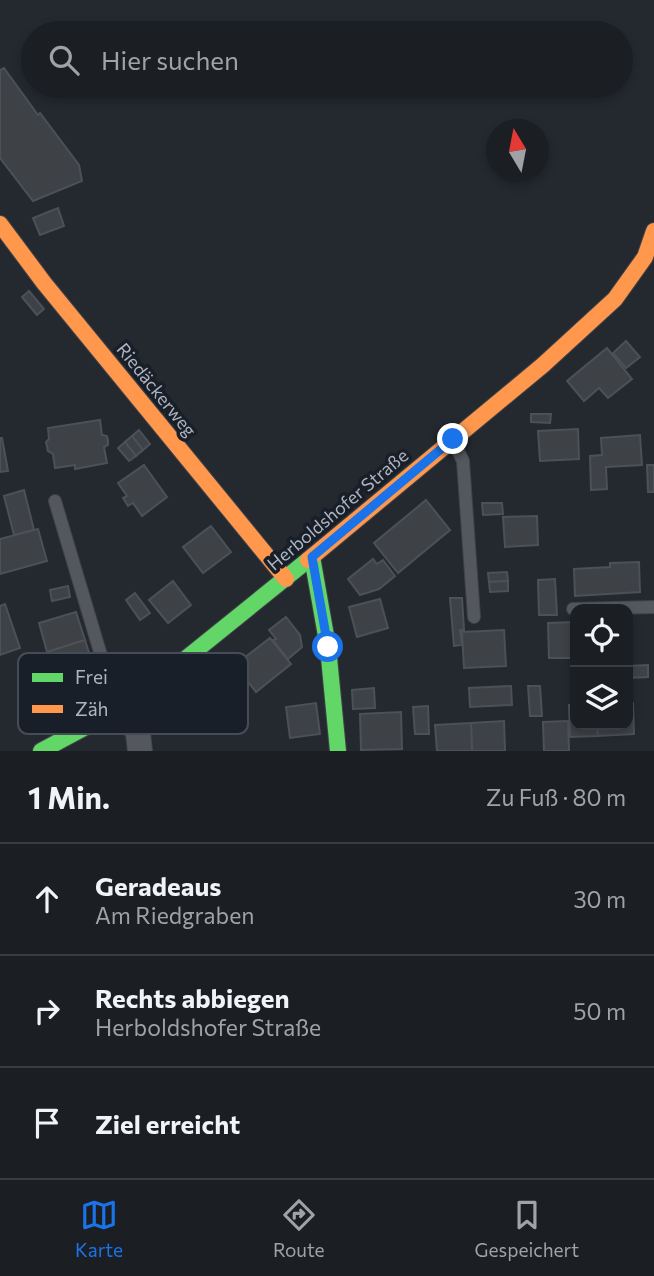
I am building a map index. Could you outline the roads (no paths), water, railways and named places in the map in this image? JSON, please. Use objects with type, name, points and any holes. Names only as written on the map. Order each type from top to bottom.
[{"type":"street","name":"Riedäckerweg","points":[[0,224],[44,283],[286,579]]},
{"type":"street","name":"Herboldshofer Straße","points":[[193,653],[543,365],[615,299],[650,260],[654,231]]},
{"type":"street","points":[[312,557],[328,647],[338,751]]},
{"type":"street","name":"Herboldshofer Straße","points":[[41,751],[72,734]]},
{"type":"lane","points":[[453,439],[463,461],[474,617]]},
{"type":"lane","points":[[55,501],[103,653]]},
{"type":"lane","points":[[633,608],[654,607]]}]
